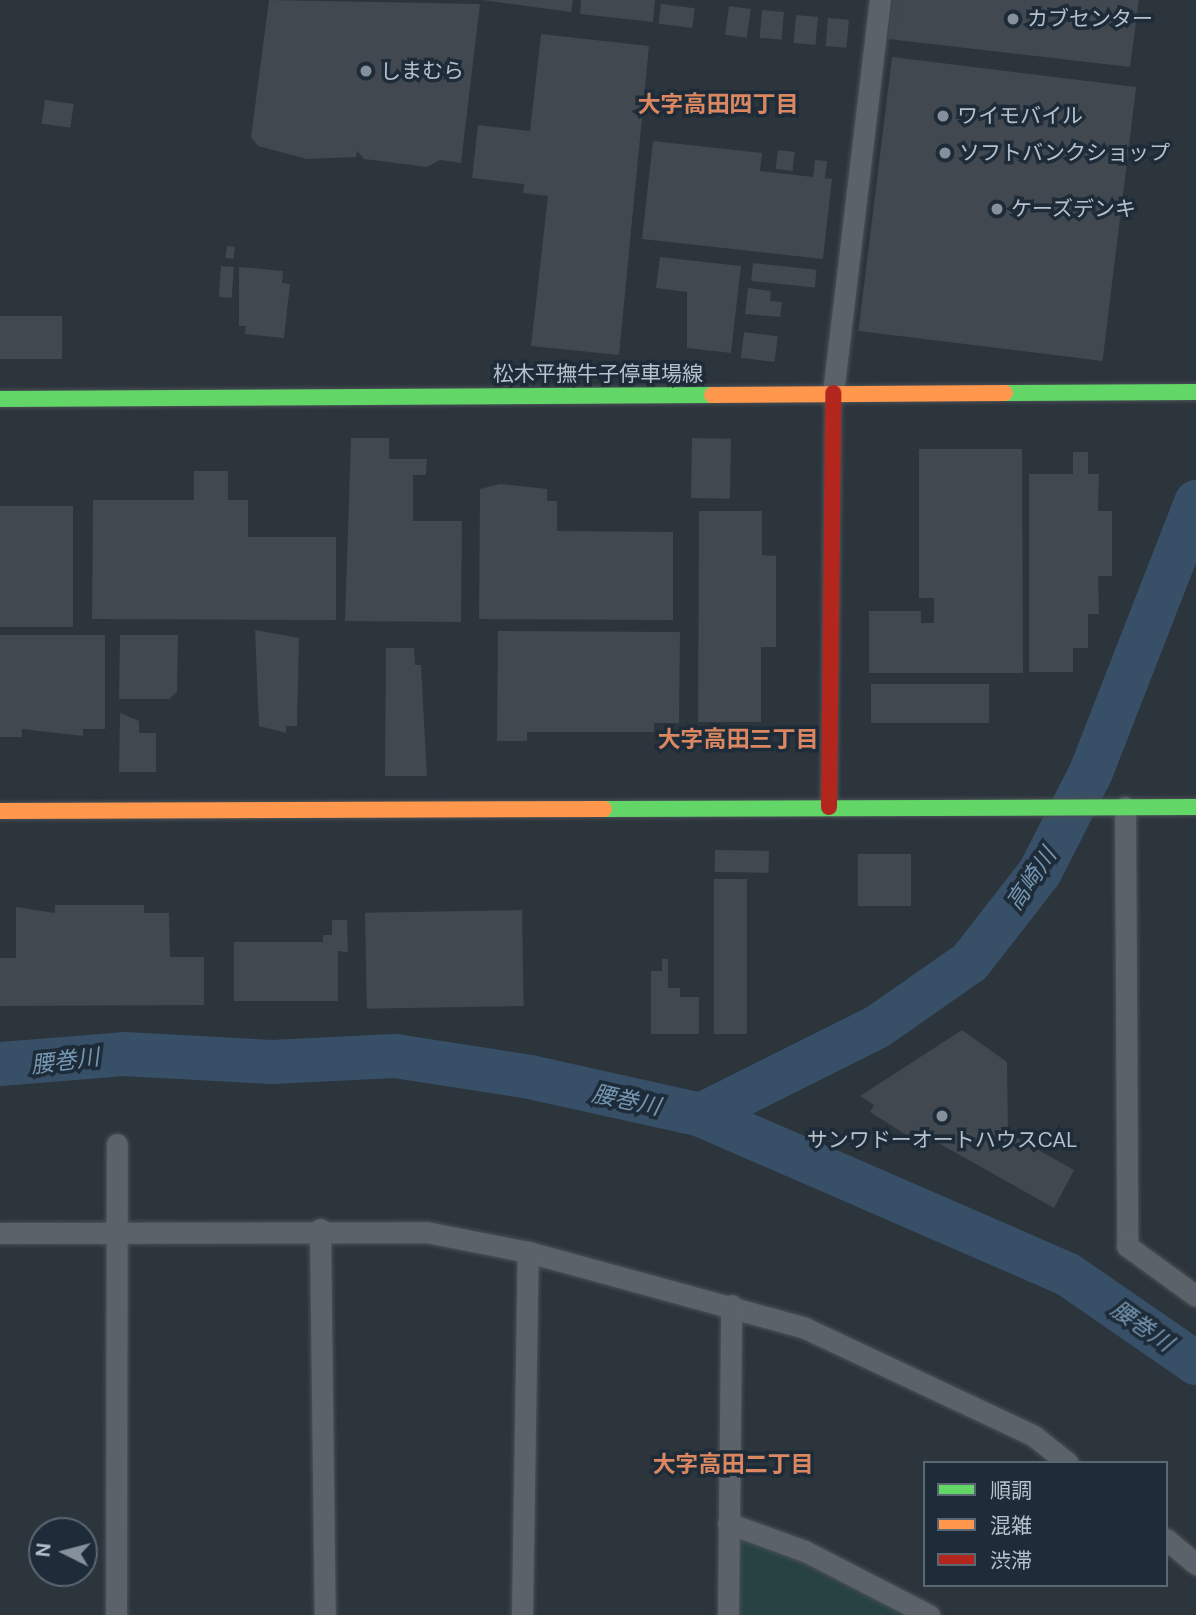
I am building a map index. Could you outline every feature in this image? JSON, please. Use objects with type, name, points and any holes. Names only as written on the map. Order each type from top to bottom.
[{"type":"street","points":[[828,807],[833,393],[880,0]]},
{"type":"street","name":"松木平撫牛子停車場線","points":[[0,399],[1196,392]]},
{"type":"street","points":[[1125,807],[1127,1245],[1196,1296]]},
{"type":"street","points":[[0,811],[1196,807]]},
{"type":"street","points":[[116,1615],[117,1144]]},
{"type":"street","points":[[320,1229],[325,1615]]},
{"type":"street","points":[[0,1233],[115,1234],[320,1229],[426,1232],[528,1252],[732,1305],[805,1328],[1034,1436],[1065,1461]]},
{"type":"street","points":[[522,1615],[528,1252]]},
{"type":"street","points":[[728,1615],[732,1305]]},
{"type":"street","points":[[728,1522],[815,1556],[929,1615]]},
{"type":"street","points":[[1168,1541],[1196,1564]]},
{"type":"green space","points":[[746,1535],[785,1550],[906,1615],[738,1615],[737,1542]]},
{"type":"building","name":"しまむら","points":[[269,0],[480,4],[461,163],[440,160],[427,167],[364,159],[357,151],[356,157],[307,159],[258,146],[251,137]]},
{"type":"building","points":[[482,0],[573,0],[571,12]]},
{"type":"building","points":[[581,0],[655,0],[653,22],[580,14]]},
{"type":"building","name":"カブセンター","points":[[893,0],[1139,0],[1130,67],[888,39]]},
{"type":"building","points":[[661,4],[695,8],[692,28],[659,24]]},
{"type":"building","points":[[729,6],[751,9],[747,38],[725,35]]},
{"type":"building","points":[[762,10],[784,12],[781,40],[760,38]]},
{"type":"building","points":[[796,15],[818,17],[815,45],[794,43]]},
{"type":"building","points":[[828,18],[849,20],[846,48],[826,46]]},
{"type":"building","points":[[541,34],[649,46],[619,355],[531,346],[548,196],[523,193],[524,184],[472,178],[478,125],[530,131]]},
{"type":"building","name":"ケーズデンキ","points":[[892,57],[1136,87],[1103,361],[858,331]]},
{"type":"building","points":[[45,100],[74,104],[70,128],[42,124]]},
{"type":"building","points":[[653,141],[762,153],[760,171],[813,177],[815,160],[827,161],[825,178],[832,179],[823,259],[642,239]]},
{"type":"building","points":[[778,150],[795,152],[793,171],[776,169]]},
{"type":"building","points":[[227,246],[235,247],[233,259],[226,258]]},
{"type":"building","points":[[660,257],[741,266],[731,353],[687,348],[687,292],[656,288]]},
{"type":"building","points":[[753,263],[817,270],[815,288],[751,281]]},
{"type":"building","points":[[221,266],[234,267],[232,298],[219,297]]},
{"type":"building","points":[[239,267],[283,271],[282,283],[290,284],[284,338],[245,334],[246,326],[239,326]]},
{"type":"building","points":[[748,288],[771,291],[770,301],[782,302],[780,317],[745,314]]},
{"type":"building","points":[[0,316],[62,316],[62,359],[0,359]]},
{"type":"building","points":[[744,332],[778,336],[775,362],[741,358]]},
{"type":"building","points":[[351,438],[389,438],[389,459],[427,459],[426,475],[413,475],[413,521],[462,521],[461,622],[345,621]]},
{"type":"building","points":[[692,438],[731,439],[730,499],[691,498]]},
{"type":"building","points":[[919,449],[1022,449],[1023,673],[869,673],[869,611],[921,611],[921,623],[934,623],[934,598],[919,598]]},
{"type":"building","points":[[1073,452],[1088,452],[1088,474],[1099,474],[1098,511],[1112,511],[1112,576],[1098,576],[1099,614],[1088,614],[1088,648],[1073,648],[1073,672],[1029,672],[1029,474],[1073,474]]},
{"type":"building","points":[[194,471],[228,471],[228,500],[248,500],[248,537],[336,537],[336,620],[92,619],[93,500],[194,500]]},
{"type":"building","points":[[500,484],[547,489],[547,501],[557,501],[557,531],[673,532],[673,620],[479,619],[480,489]]},
{"type":"building","points":[[0,506],[73,506],[73,627],[0,627]]},
{"type":"building","points":[[699,511],[762,511],[762,555],[776,556],[776,647],[761,647],[761,722],[698,722]]},
{"type":"building","points":[[255,630],[299,638],[297,726],[286,726],[286,733],[259,726]]},
{"type":"building","points":[[498,631],[680,632],[679,723],[654,723],[654,732],[527,732],[527,741],[497,741]]},
{"type":"building","points":[[0,635],[105,635],[105,729],[83,729],[83,736],[22,729],[22,737],[0,737]]},
{"type":"building","points":[[120,635],[178,635],[177,692],[169,699],[119,699]]},
{"type":"building","points":[[386,648],[414,648],[415,665],[421,665],[427,776],[385,776]]},
{"type":"building","points":[[871,684],[989,684],[989,723],[871,723]]},
{"type":"building","points":[[120,713],[139,721],[139,733],[156,733],[156,772],[119,772]]},
{"type":"building","points":[[715,850],[769,851],[769,873],[715,872]]},
{"type":"building","points":[[858,854],[911,854],[911,906],[858,906]]},
{"type":"building","points":[[714,879],[747,879],[747,1034],[714,1034]]},
{"type":"building","points":[[55,905],[144,905],[144,913],[169,913],[170,957],[204,957],[204,1005],[0,1006],[0,958],[16,958],[16,907],[55,913]]},
{"type":"building","points":[[522,910],[524,1006],[367,1009],[365,913]]},
{"type":"building","points":[[332,920],[347,920],[348,952],[338,951],[338,1001],[234,1001],[234,942],[323,942],[323,935],[332,935]]},
{"type":"building","points":[[662,959],[668,959],[668,988],[680,988],[680,997],[699,997],[699,1034],[651,1034],[651,971],[662,971]]},
{"type":"building","name":"サンワドーオートハウスCAL","points":[[962,1030],[1007,1062],[1008,1133],[1074,1170],[1054,1208],[933,1140],[910,1131],[908,1136],[870,1112],[874,1105],[860,1096]]},
{"type":"waterway","name":"高崎川","points":[[701,1115],[877,1027],[970,962],[1040,872],[1091,772],[1196,502]]},
{"type":"waterway","name":"腰巻川","points":[[0,1064],[124,1054],[272,1062],[395,1056],[530,1077],[701,1115],[1067,1274],[1196,1363]]},
{"type":"traffic: fast","points":[[1005,393],[1196,392]]},
{"type":"traffic: fast","points":[[0,399],[712,395]]},
{"type":"traffic: fast","points":[[604,809],[1196,807]]},
{"type":"traffic: slow","points":[[712,395],[1005,393]]},
{"type":"traffic: slow","points":[[0,811],[604,809]]},
{"type":"traffic: jam","points":[[829,807],[833,393]]},
{"type":"place","name":"カブセンター","points":[[1013,19]]},
{"type":"place","name":"しまむら","points":[[366,71]]},
{"type":"place","name":"ワイモバイル","points":[[943,116]]},
{"type":"place","name":"ソフトバンクショップ","points":[[945,153]]},
{"type":"place","name":"ケーズデンキ","points":[[997,209]]},
{"type":"place","name":"サンワドーオートハウスCAL","points":[[942,1116]]},
{"type":"district","name":"大字高田四丁目","points":[[718,104]]},
{"type":"district","name":"大字高田三丁目","points":[[738,739]]},
{"type":"district","name":"大字高田二丁目","points":[[733,1464]]}]
